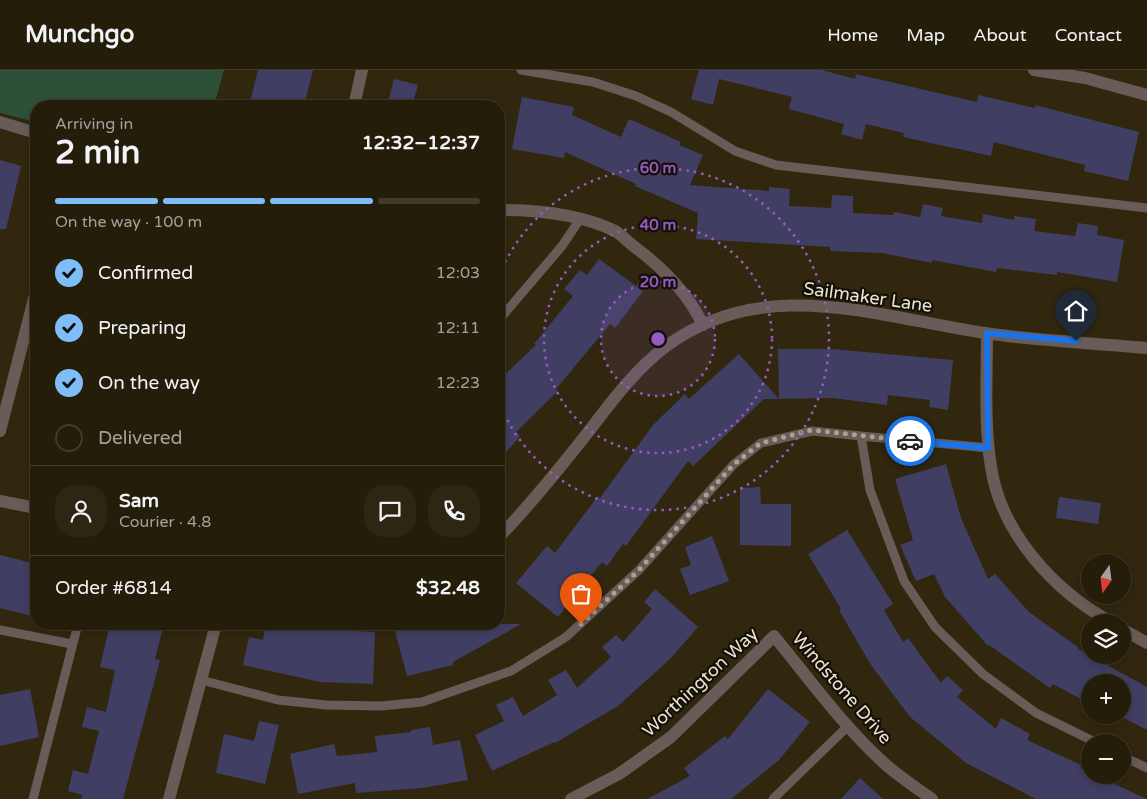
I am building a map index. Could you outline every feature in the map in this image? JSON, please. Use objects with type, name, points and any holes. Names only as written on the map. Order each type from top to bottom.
[{"type":"street","points":[[355,100],[362,70]]},
{"type":"street","points":[[1034,70],[1086,74],[1147,95]]},
{"type":"street","points":[[0,122],[30,131]]},
{"type":"street","points":[[505,210],[534,210],[580,219],[615,232],[653,261],[674,281],[694,306],[703,325]]},
{"type":"street","name":"Sailmaker Lane","points":[[505,530],[533,503],[626,384],[666,346],[703,325],[754,307],[801,303],[842,308],[987,333],[1147,348]]},
{"type":"street","points":[[0,431],[30,314]]},
{"type":"street","points":[[987,333],[988,448],[991,469],[1000,498],[1010,521],[1038,565],[1078,600],[1099,614]]},
{"type":"street","points":[[0,502],[30,507]]},
{"type":"street","points":[[169,799],[214,630]]},
{"type":"street","points":[[1131,634],[1147,643]]},
{"type":"street","name":"Windstone Drive","points":[[774,636],[848,726],[886,765],[932,799]]},
{"type":"street","name":"Worthington Way","points":[[571,799],[619,774],[672,737],[774,636]]},
{"type":"lane","points":[[521,70],[593,82],[636,96],[671,112],[735,151],[776,165],[1147,208]]},
{"type":"lane","points":[[505,313],[562,246],[580,219]]},
{"type":"lane","points":[[201,680],[278,700],[326,705],[381,706],[422,702],[511,670],[566,638],[639,570],[734,464],[761,443],[812,430],[988,448]]},
{"type":"lane","points":[[860,436],[870,490],[904,581],[936,627],[983,674],[1036,713],[1081,735]]},
{"type":"lane","points":[[0,630],[72,644]]},
{"type":"lane","points":[[33,799],[76,630]]},
{"type":"lane","points":[[773,799],[848,726]]},
{"type":"lane","points":[[1131,760],[1147,768]]},
{"type":"green space","points":[[0,70],[224,70],[216,100],[30,100],[30,120],[0,113]]},
{"type":"building","points":[[258,70],[313,70],[306,100],[250,100]]},
{"type":"building","points":[[699,70],[822,70],[855,79],[856,74],[977,102],[978,95],[1035,108],[1035,105],[1139,132],[1128,181],[1084,171],[1085,165],[994,142],[991,156],[903,137],[904,133],[866,124],[862,140],[841,134],[844,124],[789,109],[792,97],[719,79],[713,105],[691,99]]},
{"type":"building","points":[[394,79],[418,85],[414,100],[389,100]]},
{"type":"building","points":[[522,97],[574,107],[572,115],[621,137],[629,119],[681,142],[679,145],[703,155],[690,185],[769,191],[769,187],[790,189],[789,206],[831,208],[832,195],[853,196],[853,213],[893,215],[894,212],[920,217],[923,204],[943,208],[941,216],[982,223],[983,214],[1014,220],[1014,216],[1036,219],[1034,231],[1075,236],[1078,223],[1098,226],[1097,235],[1124,240],[1117,282],[1057,272],[1057,275],[997,268],[996,272],[932,260],[932,263],[882,253],[830,251],[830,247],[696,239],[698,213],[635,186],[636,184],[565,152],[564,158],[512,149]]},
{"type":"building","points":[[0,160],[21,166],[6,229],[0,229]]},
{"type":"building","points":[[599,259],[643,291],[615,328],[610,324],[556,389],[558,391],[516,432],[520,436],[505,454],[505,374],[536,345],[534,344],[573,296],[564,289],[580,270],[587,275]]},
{"type":"building","points":[[778,349],[832,349],[953,360],[948,410],[929,407],[930,400],[888,395],[887,405],[833,398],[779,399]]},
{"type":"building","points":[[739,354],[779,399],[764,399],[693,466],[688,461],[626,546],[623,544],[607,566],[602,562],[558,617],[516,583],[547,546],[555,553],[598,496],[600,498],[653,425],[685,394],[689,399]]},
{"type":"building","points":[[946,464],[961,518],[988,579],[995,574],[1029,612],[1079,648],[1081,651],[1081,664],[1105,664],[1123,674],[1081,674],[1081,699],[1053,684],[1050,688],[988,646],[945,597],[934,574],[916,581],[900,545],[913,540],[895,479]]},
{"type":"building","points":[[760,487],[761,504],[791,504],[791,546],[740,545],[740,488]]},
{"type":"building","points":[[1059,497],[1101,503],[1098,524],[1056,518]]},
{"type":"building","points":[[847,530],[893,604],[884,610],[903,642],[908,638],[941,683],[947,676],[963,690],[957,697],[996,729],[1001,718],[1030,734],[1027,740],[1081,765],[1081,784],[1114,784],[1147,799],[1036,799],[966,763],[910,717],[871,665],[839,610],[841,609],[808,554]]},
{"type":"building","points":[[712,536],[729,581],[690,595],[680,569],[691,565],[685,547]]},
{"type":"building","points":[[0,555],[30,562],[30,616],[0,608]]},
{"type":"building","points":[[655,589],[698,627],[670,659],[618,706],[555,743],[492,771],[475,735],[504,721],[496,705],[513,697],[523,716],[557,695],[548,680],[566,670],[577,688],[611,657],[602,647],[616,635],[623,642],[652,609],[644,602]]},
{"type":"building","points":[[505,624],[521,624],[453,662],[453,665],[407,676],[395,630],[505,630]]},
{"type":"building","points":[[109,630],[162,630],[155,659],[160,660],[123,799],[81,799],[82,795],[68,791],[73,770],[88,774],[99,731],[82,727],[87,707],[106,712],[115,670],[100,667]]},
{"type":"building","points":[[265,630],[375,632],[373,684],[321,682],[243,665],[249,637],[263,640]]},
{"type":"building","points":[[1131,678],[1147,687],[1147,730],[1131,722]]},
{"type":"building","points":[[30,689],[39,737],[0,746],[0,695]]},
{"type":"building","points":[[768,689],[810,722],[779,760],[731,799],[647,799],[690,776],[684,768],[725,736],[728,739]]},
{"type":"building","points":[[259,721],[279,725],[265,784],[216,773],[224,734],[254,741]]},
{"type":"building","points":[[430,727],[433,745],[460,740],[468,780],[422,788],[356,793],[355,783],[298,794],[290,754],[334,744],[337,756],[377,752],[375,736],[411,732],[411,730]]},
{"type":"building","points":[[860,778],[883,799],[841,799]]},
{"type":"way so far","points":[[581,624],[639,570],[734,464],[761,443],[812,430],[910,441]]},
{"type":"route","points":[[910,441],[988,448],[987,333],[1076,341]]}]
